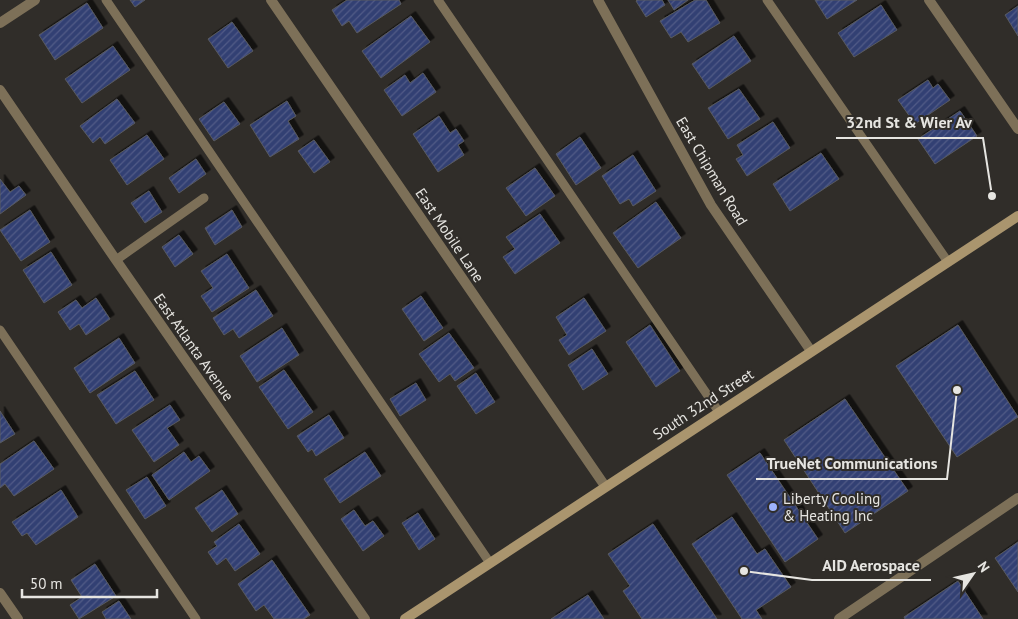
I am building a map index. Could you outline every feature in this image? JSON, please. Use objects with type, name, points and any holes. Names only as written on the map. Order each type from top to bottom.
[{"type":"main road","name":"South 32nd Street","points":[[404,619],[1018,216]]},
{"type":"street","points":[[0,23],[35,0]]},
{"type":"street","name":"East Mobile Lane","points":[[271,0],[605,486]]},
{"type":"street","name":"East Chipman Road","points":[[598,0],[711,205],[811,351]]},
{"type":"street","points":[[929,0],[1018,129]]},
{"type":"street","name":"East Atlanta Avenue","points":[[0,90],[364,619]]},
{"type":"street","points":[[839,619],[1018,498]]},
{"type":"street","points":[[0,593],[18,619]]},
{"type":"lane","points":[[106,0],[490,563]]},
{"type":"lane","points":[[438,0],[718,412]]},
{"type":"lane","points":[[767,0],[948,262]]},
{"type":"lane","points":[[116,260],[204,198]]},
{"type":"lane","points":[[0,330],[196,619]]},
{"type":"building","points":[[130,0],[145,0],[135,7]]},
{"type":"building","points":[[347,0],[399,0],[401,4],[357,33],[349,21],[342,26],[332,10]]},
{"type":"building","points":[[637,0],[662,0],[665,5],[646,17]]},
{"type":"building","points":[[668,0],[688,0],[674,10]]},
{"type":"building","points":[[695,0],[706,0],[720,23],[688,42],[681,32],[671,38],[660,21]]},
{"type":"building","points":[[815,0],[857,0],[827,19]]},
{"type":"building","points":[[87,3],[103,28],[55,60],[39,35]]},
{"type":"building","points":[[881,5],[897,30],[854,57],[838,33]]},
{"type":"building","points":[[1018,6],[1018,36],[1005,15]]},
{"type":"building","points":[[411,16],[430,42],[381,78],[362,51]]},
{"type":"building","points":[[232,22],[253,51],[228,68],[208,39]]},
{"type":"building","points":[[734,36],[751,61],[709,89],[692,64]]},
{"type":"building","points":[[113,46],[130,70],[82,103],[65,79]]},
{"type":"building","points":[[423,73],[436,92],[402,116],[384,90],[405,75],[410,83]]},
{"type":"building","points":[[928,80],[933,88],[938,84],[950,100],[915,124],[898,100]]},
{"type":"building","points":[[739,89],[760,119],[728,139],[708,108]]},
{"type":"building","points":[[117,99],[135,123],[105,144],[100,137],[93,143],[80,126]]},
{"type":"building","points":[[287,101],[296,116],[288,121],[299,139],[270,157],[250,125]]},
{"type":"building","points":[[224,102],[240,124],[214,141],[199,119]]},
{"type":"building","points":[[960,111],[977,136],[935,164],[918,139]]},
{"type":"building","points":[[439,116],[450,133],[456,129],[464,141],[458,145],[464,155],[438,172],[413,134]]},
{"type":"building","points":[[773,122],[790,148],[747,176],[736,159],[743,155],[737,145]]},
{"type":"building","points":[[147,135],[164,159],[127,185],[110,160]]},
{"type":"building","points":[[580,137],[601,168],[576,185],[556,154]]},
{"type":"building","points":[[314,140],[330,162],[314,173],[298,151]]},
{"type":"building","points":[[821,153],[839,179],[790,211],[773,184]]},
{"type":"building","points":[[633,155],[656,191],[633,206],[629,199],[620,204],[602,176]]},
{"type":"building","points":[[196,159],[206,174],[179,193],[169,178]]},
{"type":"building","points":[[535,168],[555,196],[526,216],[506,188]]},
{"type":"building","points":[[0,179],[10,192],[19,186],[26,195],[0,214]]},
{"type":"building","points":[[149,191],[162,212],[145,223],[131,203]]},
{"type":"building","points":[[656,202],[681,238],[638,268],[613,233]]},
{"type":"building","points":[[30,210],[50,242],[21,261],[0,230]]},
{"type":"building","points":[[232,210],[242,227],[215,245],[205,228]]},
{"type":"building","points":[[540,214],[560,243],[515,274],[503,257],[515,249],[506,237]]},
{"type":"building","points":[[179,235],[193,254],[175,267],[162,247]]},
{"type":"building","points":[[51,252],[72,285],[44,303],[23,270]]},
{"type":"building","points":[[227,254],[249,288],[212,312],[201,296],[213,288],[201,271]]},
{"type":"building","points":[[256,290],[273,316],[239,338],[233,329],[224,335],[213,318]]},
{"type":"building","points":[[421,296],[443,328],[424,341],[402,309]]},
{"type":"building","points":[[96,298],[110,319],[86,335],[79,324],[70,330],[58,312],[76,300],[82,308]]},
{"type":"building","points":[[584,298],[606,331],[569,355],[559,340],[567,335],[556,317]]},
{"type":"building","points":[[650,325],[680,371],[656,387],[626,342]]},
{"type":"building","points":[[958,325],[1018,417],[957,457],[896,366]]},
{"type":"building","points":[[282,328],[299,355],[257,382],[240,356]]},
{"type":"building","points":[[449,333],[474,368],[455,381],[450,374],[439,382],[419,354]]},
{"type":"building","points":[[119,338],[135,363],[90,393],[74,368]]},
{"type":"building","points":[[592,349],[608,374],[583,390],[568,365]]},
{"type":"building","points":[[284,370],[313,412],[288,429],[259,387]]},
{"type":"building","points":[[135,371],[154,400],[116,424],[97,395]]},
{"type":"building","points":[[476,373],[495,402],[476,414],[457,386]]},
{"type":"building","points":[[416,383],[426,400],[400,416],[390,399]]},
{"type":"building","points":[[845,399],[908,491],[845,533],[784,440]]},
{"type":"building","points":[[170,405],[180,420],[167,428],[179,445],[154,462],[132,430]]},
{"type":"building","points":[[0,411],[15,434],[0,443]]},
{"type":"building","points":[[329,415],[344,438],[316,456],[312,449],[308,452],[297,436]]},
{"type":"building","points":[[34,441],[54,469],[14,496],[5,484],[0,488],[0,464]]},
{"type":"building","points":[[184,452],[191,462],[199,456],[210,471],[169,500],[152,475]]},
{"type":"building","points":[[365,452],[381,476],[340,503],[324,479]]},
{"type":"building","name":"Liberty Cooling & Heating Inc","points":[[760,453],[818,539],[785,562],[727,475]]},
{"type":"building","points":[[147,477],[166,506],[145,519],[126,490]]},
{"type":"building","points":[[61,490],[78,517],[36,545],[27,533],[22,536],[12,522]]},
{"type":"building","points":[[222,490],[238,514],[212,532],[195,508]]},
{"type":"building","points":[[354,510],[365,526],[373,521],[384,536],[363,551],[341,519]]},
{"type":"building","points":[[418,513],[435,539],[419,550],[402,523]]},
{"type":"building","points":[[732,517],[757,554],[765,549],[791,587],[756,610],[762,619],[742,619],[692,544]]},
{"type":"building","points":[[239,524],[260,554],[235,571],[226,558],[217,565],[208,552],[217,546],[214,542]]},
{"type":"building","points":[[653,524],[717,619],[642,619],[623,591],[630,586],[608,554]]},
{"type":"building","points":[[1018,542],[1018,592],[995,558]]},
{"type":"building","points":[[272,560],[310,615],[304,619],[274,619],[264,605],[256,611],[238,584]]},
{"type":"building","points":[[95,564],[116,596],[79,619],[70,605],[82,597],[71,580]]},
{"type":"building","points":[[958,581],[983,619],[905,619],[904,617]]},
{"type":"building","points":[[588,595],[604,619],[551,619]]},
{"type":"building","points":[[119,601],[131,619],[106,619],[102,612]]},
{"type":"place","name":"32nd St & Wier Av","points":[[992,196]]},
{"type":"place","name":"TrueNet Communications","points":[[957,390]]},
{"type":"place","name":"Liberty Cooling & Heating Inc","points":[[773,507]]},
{"type":"place","name":"AID Aerospace","points":[[744,571]]}]
